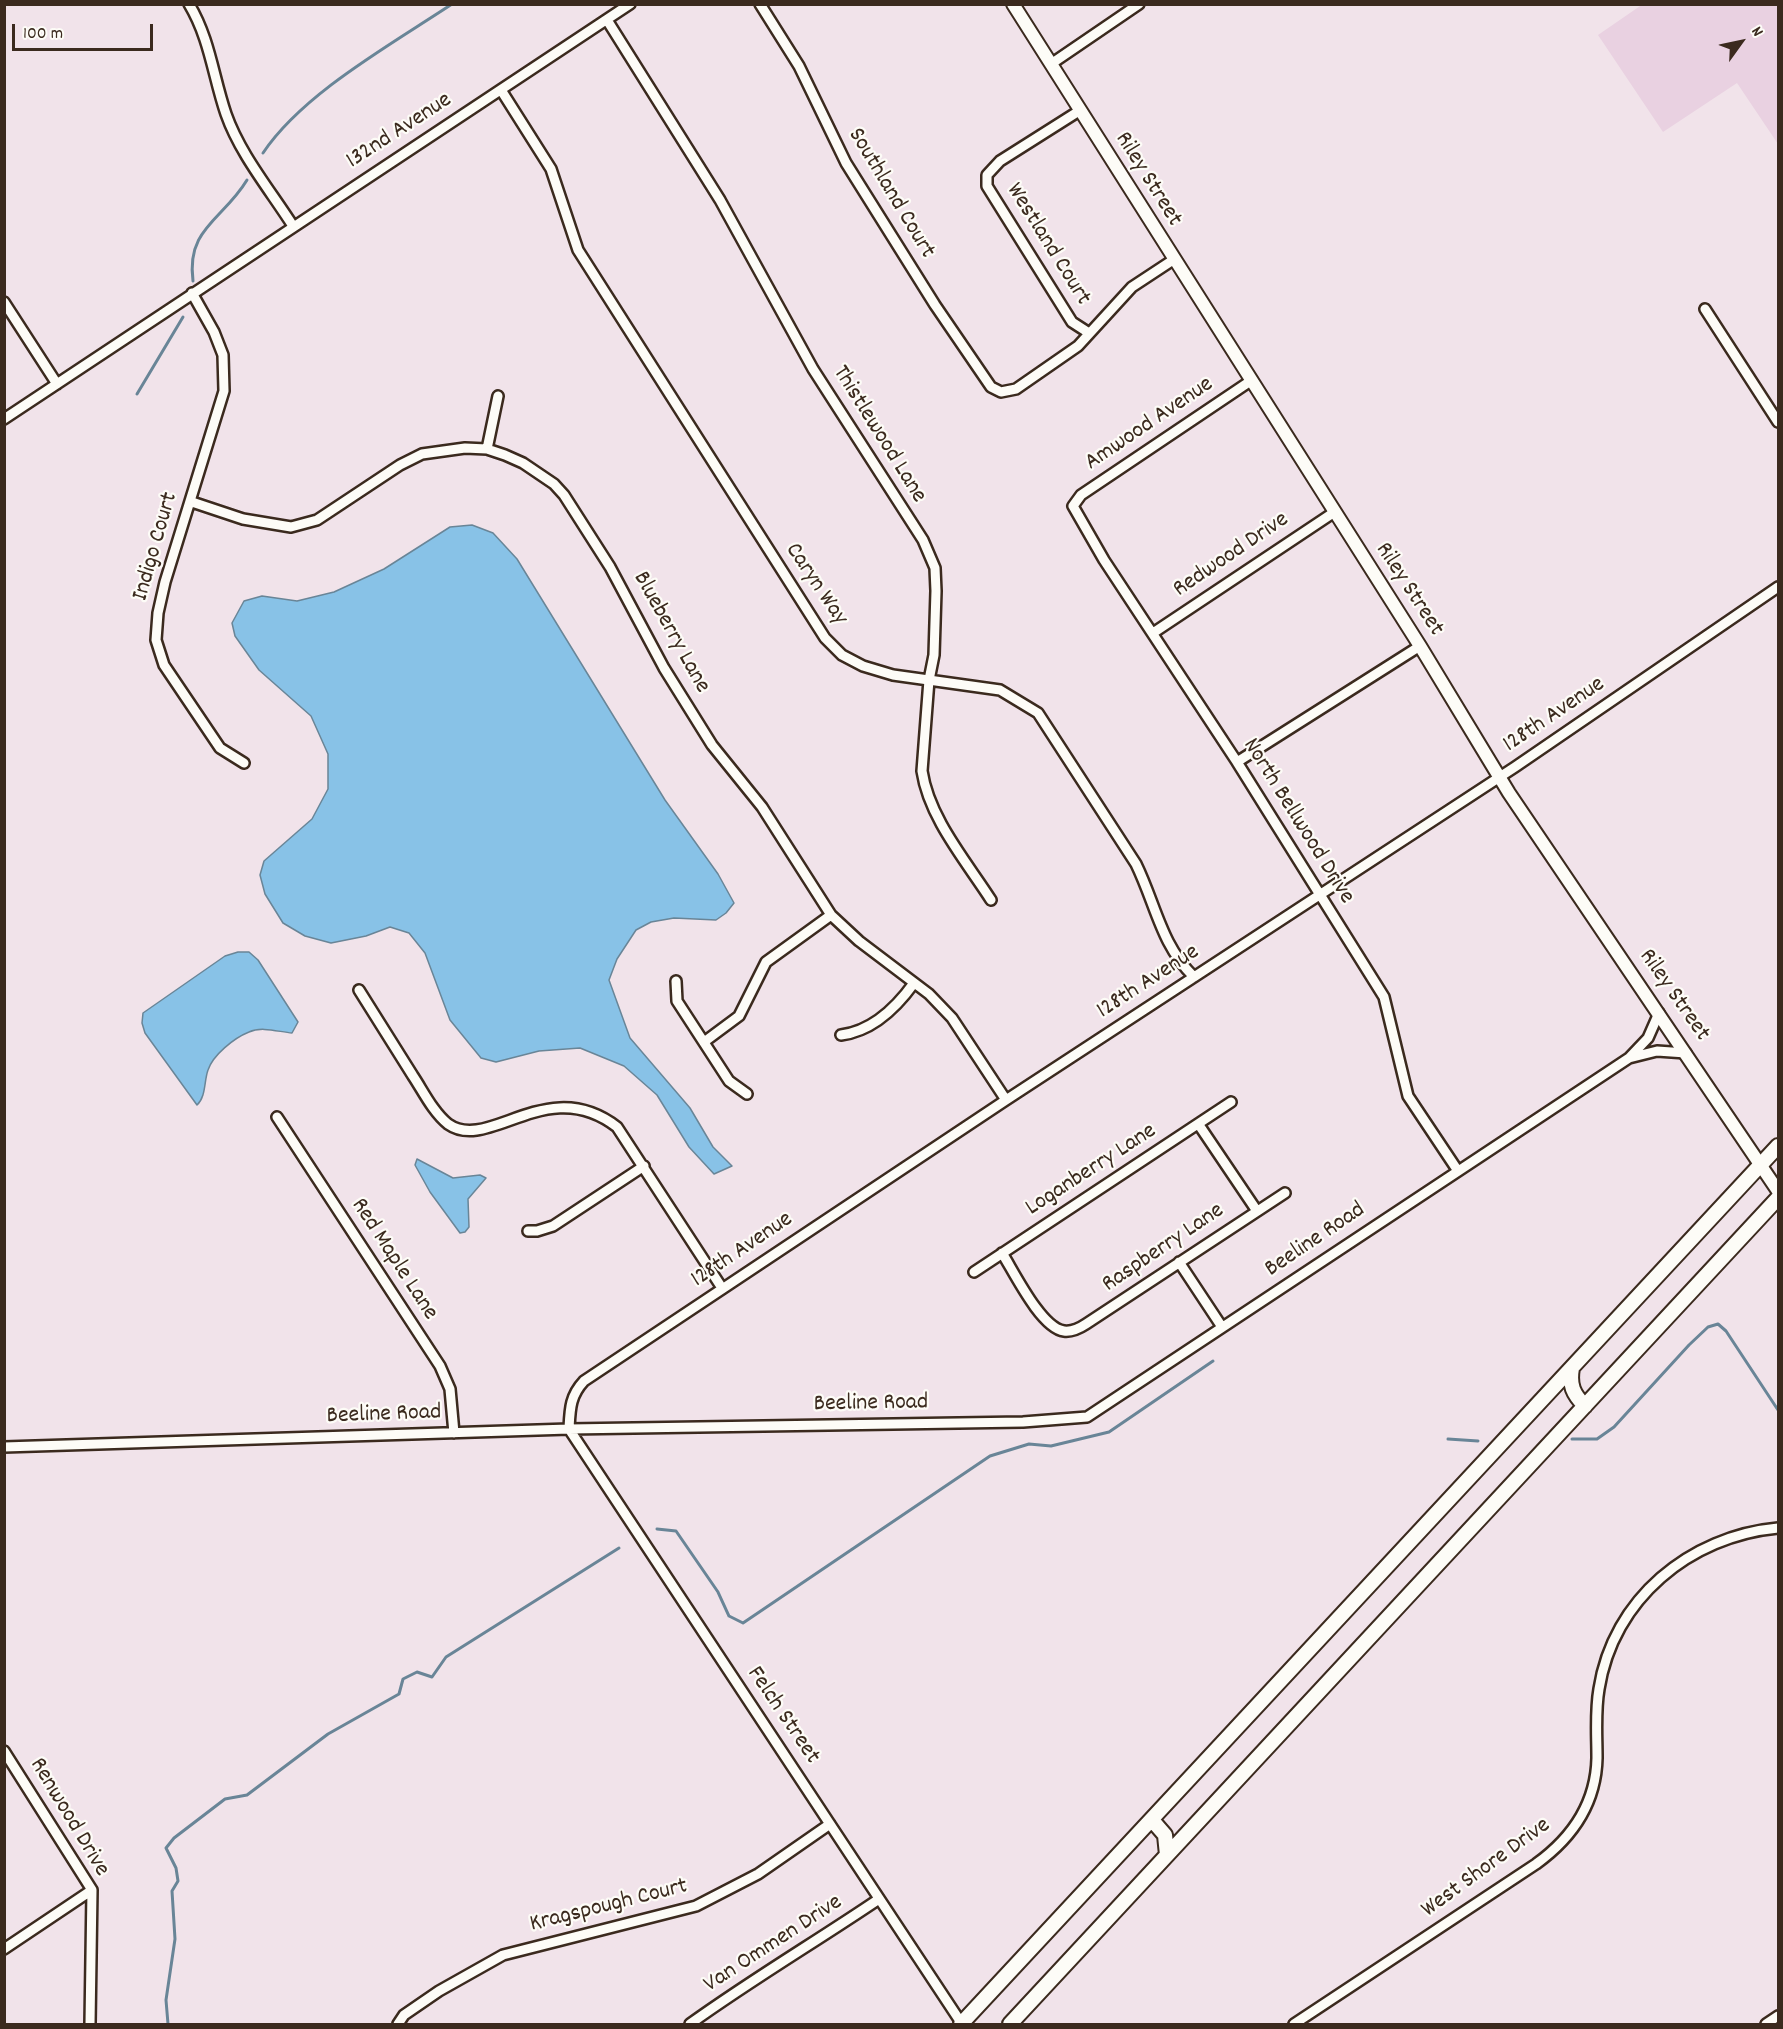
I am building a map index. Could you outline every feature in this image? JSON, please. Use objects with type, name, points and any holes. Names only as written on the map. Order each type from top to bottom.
[{"type":"highway","points":[[962,2024],[1779,1146]]},
{"type":"highway","points":[[1010,2025],[1779,1198]]},
{"type":"highway","points":[[1572,1368],[1570,1385],[1576,1397],[1585,1406]]},
{"type":"highway","points":[[1152,1820],[1165,1835],[1167,1855]]},
{"type":"main road","name":"Riley Street","points":[[1013,4],[1173,260],[1252,380],[1333,513],[1420,646],[1499,777],[1779,1191]]},
{"type":"street","points":[[189,4],[206,36],[217,83],[234,134],[293,226]]},
{"type":"street","name":"132nd Avenue","points":[[4,419],[630,4]]},
{"type":"street","name":"Southland Court","points":[[760,4],[799,66],[826,126],[852,173],[947,323],[991,387],[1001,392],[1016,389],[1078,346],[1089,333]]},
{"type":"street","points":[[1052,64],[1139,4]]},
{"type":"street","name":"Thistlewood Lane","points":[[607,20],[720,200],[813,369],[922,540],[936,568],[934,655],[929,680],[922,771],[924,786],[938,816],[991,900]]},
{"type":"street","name":"Caryn Way","points":[[501,90],[551,169],[578,250],[807,614],[842,655],[862,666],[893,675],[1000,690],[1038,713],[1136,864],[1170,950],[1194,977]]},
{"type":"street","name":"Westland Court","points":[[1079,111],[1000,161],[987,175],[987,186],[1071,322],[1089,333]]},
{"type":"street","points":[[1089,333],[1132,287],[1173,260]]},
{"type":"street","name":"Indigo Court","points":[[192,293],[223,355],[224,391],[201,459],[192,502],[165,582],[158,613],[156,640],[165,664],[220,748],[244,763]]},
{"type":"street","points":[[4,302],[57,384]]},
{"type":"street","points":[[1705,309],[1779,422]]},
{"type":"street","name":"Amwood Avenue","points":[[1073,506],[1081,495],[1252,380]]},
{"type":"street","points":[[487,449],[498,396]]},
{"type":"street","name":"Blueberry Lane","points":[[192,502],[243,519],[291,527],[317,520],[400,465],[422,454],[465,448],[487,449],[523,463],[554,484],[564,495],[630,600],[664,668],[712,745],[762,807],[831,915],[914,983],[952,1018],[1005,1100]]},
{"type":"street","name":"North Bellwood Drive","points":[[1073,506],[1104,560],[1237,762],[1384,997],[1408,1096],[1458,1171]]},
{"type":"street","name":"Redwood Drive","points":[[1153,633],[1333,513]]},
{"type":"street","name":"128th Avenue","points":[[569,1429],[570,1404],[575,1391],[584,1381],[1005,1100],[1499,777],[1779,587]]},
{"type":"street","points":[[1237,762],[1420,646]]},
{"type":"street","points":[[704,1042],[739,1016],[766,962],[831,915]]},
{"type":"street","points":[[676,981],[677,1000],[729,1081],[747,1094]]},
{"type":"street","points":[[841,1035],[864,1029],[889,1012],[897,1006],[914,983]]},
{"type":"street","points":[[359,990],[429,1102],[447,1123],[465,1131],[475,1132],[549,1108],[581,1110],[597,1114],[617,1127],[722,1288]]},
{"type":"street","name":"Beeline Road","points":[[4,1447],[569,1429],[1023,1422],[1087,1417],[1629,1058],[1648,1038],[1659,1012]]},
{"type":"street","name":"Beeline Road","points":[[1629,1058],[1657,1051],[1686,1053]]},
{"type":"street","name":"Loganberry Lane","points":[[974,1272],[1231,1102]]},
{"type":"street","name":"Red Maple Lane","points":[[277,1117],[440,1366],[450,1389],[453,1433]]},
{"type":"street","points":[[1199,1125],[1257,1211]]},
{"type":"street","points":[[528,1231],[553,1226],[644,1166]]},
{"type":"street","name":"Raspberry Lane","points":[[1002,1253],[1042,1315],[1055,1328],[1064,1331],[1086,1324],[1285,1193]]},
{"type":"street","points":[[1179,1262],[1222,1328]]},
{"type":"street","name":"Felch Street","points":[[569,1429],[962,2024]]},
{"type":"street","name":"West Shore Drive","points":[[1294,2025],[1536,1864],[1561,1844],[1578,1823],[1590,1799],[1596,1774],[1597,1705],[1602,1673],[1615,1638],[1632,1609],[1663,1575],[1703,1548],[1742,1534],[1779,1528]]},
{"type":"street","name":"Renwood Drive","points":[[4,1751],[92,1890],[90,2025]]},
{"type":"street","name":"Kragspough Court","points":[[398,2025],[405,2015],[439,1992],[503,1955],[561,1938],[673,1914],[722,1894],[758,1874],[830,1824]]},
{"type":"street","points":[[4,1949],[92,1890]]},
{"type":"street","name":"Van Ommen Drive","points":[[690,2025],[740,1988],[793,1957],[879,1899]]},
{"type":"street","points":[[1766,2025],[1779,2016]]},
{"type":"shaded area","points":[[1643,4],[1778,5],[1778,144],[1737,83],[1663,132],[1598,35]]},
{"type":"water","points":[[472,525],[493,533],[517,559],[665,800],[718,874],[734,903],[716,920],[674,918],[651,922],[636,930],[617,959],[609,980],[630,1038],[690,1108],[713,1147],[732,1166],[714,1174],[689,1147],[657,1095],[624,1066],[580,1048],[539,1051],[496,1062],[481,1058],[450,1020],[425,953],[409,933],[390,927],[366,936],[331,943],[305,936],[283,923],[265,894],[260,875],[264,861],[312,819],[328,789],[328,754],[311,716],[259,670],[235,636],[232,623],[244,601],[262,596],[297,601],[334,592],[384,569],[450,527]]},
{"type":"water","points":[[238,952],[249,952],[258,960],[298,1022],[292,1033],[265,1029],[254,1030],[237,1038],[211,1064],[202,1098],[197,1105],[145,1033],[142,1023],[143,1013],[225,956]]},
{"type":"water","points":[[417,1159],[453,1178],[480,1175],[486,1178],[468,1199],[469,1227],[465,1232],[460,1233],[430,1192],[415,1165]]},
{"type":"waterway","points":[[263,153],[280,131],[325,90],[376,53],[452,4]]},
{"type":"waterway","points":[[193,281],[192,263],[195,248],[201,236],[238,194],[247,180]]},
{"type":"waterway","points":[[137,394],[183,317]]},
{"type":"waterway","points":[[1572,1439],[1597,1439],[1614,1427],[1689,1345],[1708,1327],[1718,1324],[1726,1331],[1778,1410]]},
{"type":"waterway","points":[[657,1529],[676,1531],[718,1592],[729,1616],[743,1623],[990,1456],[1029,1444],[1051,1446],[1109,1432],[1213,1361]]},
{"type":"waterway","points":[[1448,1439],[1478,1441]]},
{"type":"waterway","points":[[168,2024],[166,2000],[175,1939],[172,1891],[178,1881],[176,1868],[166,1848],[174,1838],[225,1799],[247,1795],[328,1734],[399,1694],[403,1679],[417,1672],[432,1677],[446,1657],[619,1548]]}]
